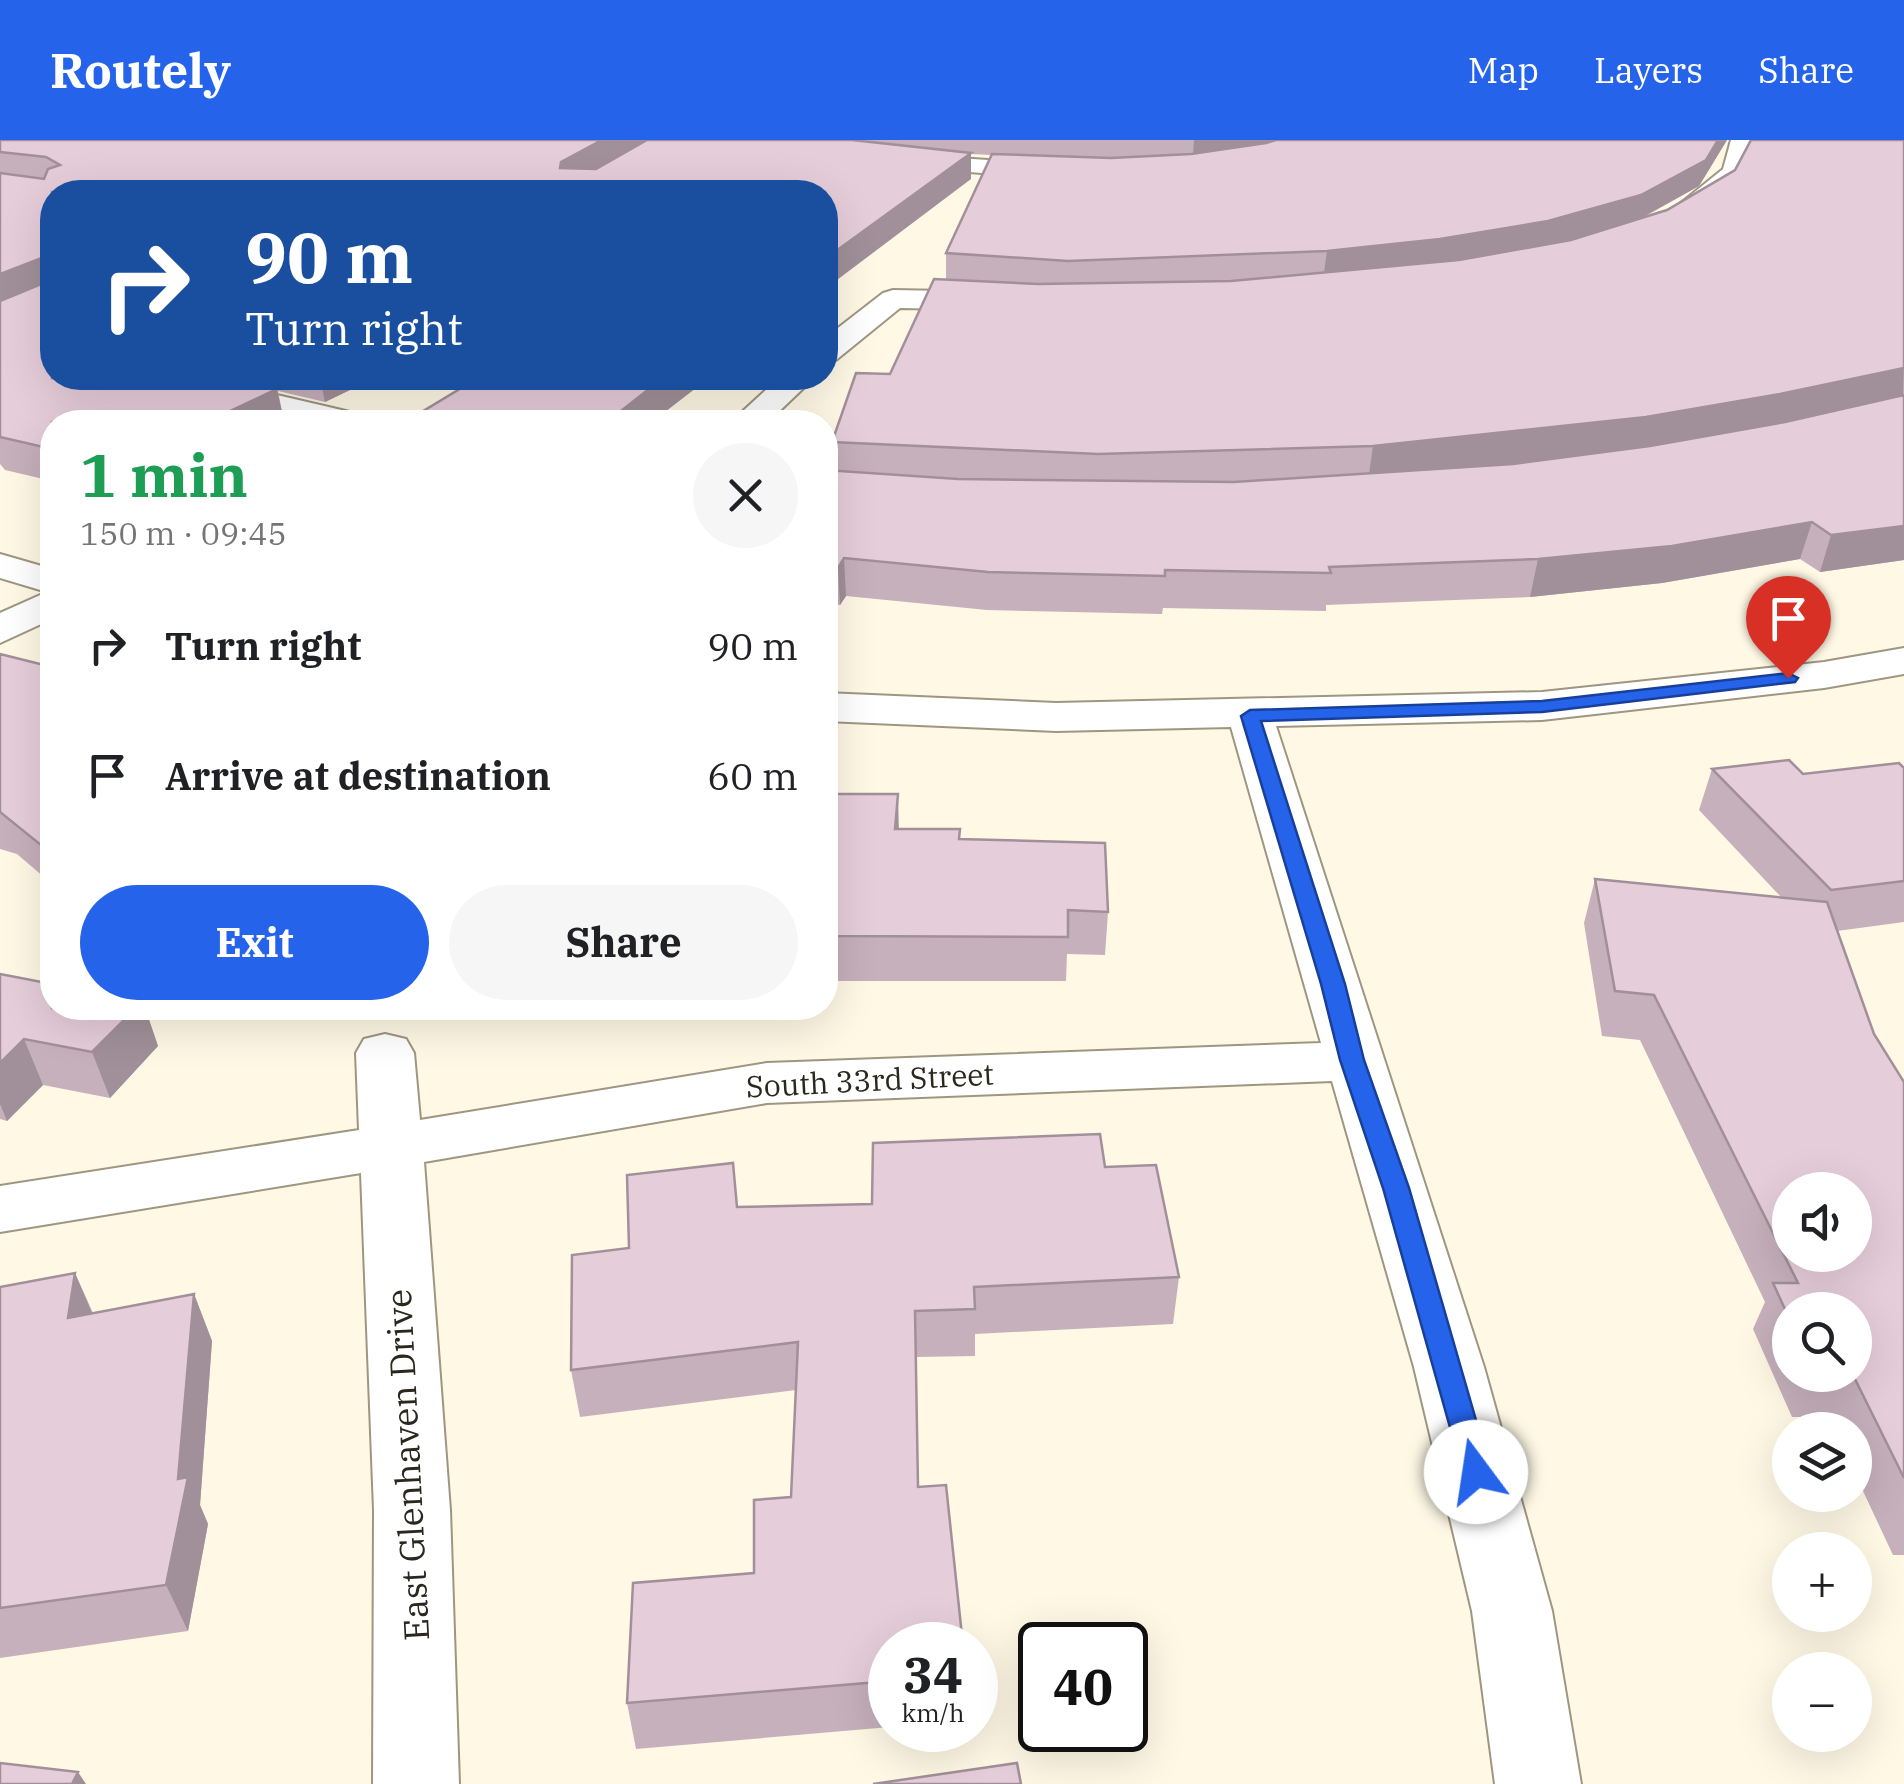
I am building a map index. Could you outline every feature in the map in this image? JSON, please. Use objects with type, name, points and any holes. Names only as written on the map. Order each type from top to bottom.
[{"type":"street","points":[[1667,221],[1724,185],[1743,159],[1744,140]]},
{"type":"street","points":[[876,159],[1014,171],[1088,172]]},
{"type":"street","points":[[838,342],[893,298],[1025,302]]},
{"type":"street","points":[[253,390],[266,402],[300,410]]},
{"type":"street","points":[[762,410],[784,390]]},
{"type":"street","points":[[0,566],[40,578]]},
{"type":"street","points":[[0,630],[40,609]]},
{"type":"street","points":[[838,708],[1056,717],[1250,716],[1542,706],[1824,674],[1904,661]]},
{"type":"street","points":[[1250,716],[1448,1367],[1507,1592],[1538,1784]]},
{"type":"street","points":[[385,1052],[392,1146]]},
{"type":"street","name":"South 33rd Street","points":[[0,1208],[80,1199],[767,1083],[1352,1060]]},
{"type":"street","name":"East Glenhaven Drive","points":[[392,1146],[418,1678],[416,1784]]},
{"type":"building","points":[[0,140],[602,140],[561,162],[560,168],[596,169],[647,140],[852,140],[971,153],[838,250],[838,180],[40,180],[40,259],[0,274],[0,173],[44,179],[48,169],[60,165],[46,157],[0,152]]},
{"type":"building","points":[[1276,140],[1718,140],[1706,160],[1641,195],[1548,221],[1440,239],[1327,251],[1068,261],[946,253],[992,154],[1111,158],[1191,154]]},
{"type":"building","points":[[1751,140],[1904,140],[1904,368],[1646,417],[1373,446],[1098,454],[838,442],[838,425],[856,373],[890,374],[934,279],[1038,284],[1231,281],[1459,260],[1571,240],[1667,210],[1735,170]]},
{"type":"building","points":[[40,285],[40,390],[275,390],[232,410],[40,410],[40,446],[0,437],[0,301]]},
{"type":"building","points":[[458,390],[648,390],[622,410],[425,410]]},
{"type":"building","points":[[1904,395],[1904,526],[1831,535],[1812,522],[1672,546],[1538,559],[1329,567],[1331,573],[1165,570],[1165,576],[988,572],[844,558],[838,568],[838,471],[958,479],[1234,482],[1513,464],[1650,446],[1785,422]]},
{"type":"building","points":[[0,654],[40,664],[40,844],[0,812]]},
{"type":"building","points":[[1789,760],[1803,774],[1899,763],[1904,768],[1904,881],[1831,890],[1712,769]]},
{"type":"building","points":[[838,794],[898,794],[895,829],[960,829],[959,839],[1105,843],[1108,912],[1068,910],[1068,937],[838,936]]},
{"type":"building","points":[[1595,879],[1827,902],[1874,1034],[1904,1082],[1904,1478],[1861,1392],[1872,1392],[1872,1292],[1777,1292],[1773,1283],[1798,1283],[1792,1272],[1872,1272],[1872,1172],[1772,1172],[1772,1231],[1654,995],[1615,991]]},
{"type":"building","points":[[0,974],[40,982],[40,1020],[124,1020],[92,1052],[24,1039],[0,1063]]},
{"type":"building","points":[[1100,1134],[1105,1167],[1156,1165],[1179,1277],[974,1287],[975,1309],[915,1311],[918,1487],[946,1485],[961,1622],[868,1622],[868,1683],[627,1703],[633,1583],[754,1573],[754,1500],[791,1497],[798,1342],[571,1370],[572,1255],[629,1248],[627,1175],[733,1163],[737,1207],[872,1204],[873,1143]]},
{"type":"building","points":[[75,1273],[68,1318],[194,1294],[178,1479],[188,1477],[166,1585],[0,1608],[0,1287]]},
{"type":"building","points":[[0,1763],[78,1772],[72,1784],[0,1784]]},
{"type":"building","points":[[1017,1763],[1021,1784],[873,1784]]},
{"type":"route","points":[[1476,1472],[1396,1188],[1352,1060],[1333,984],[1250,716],[1542,706],[1788,678]]}]
